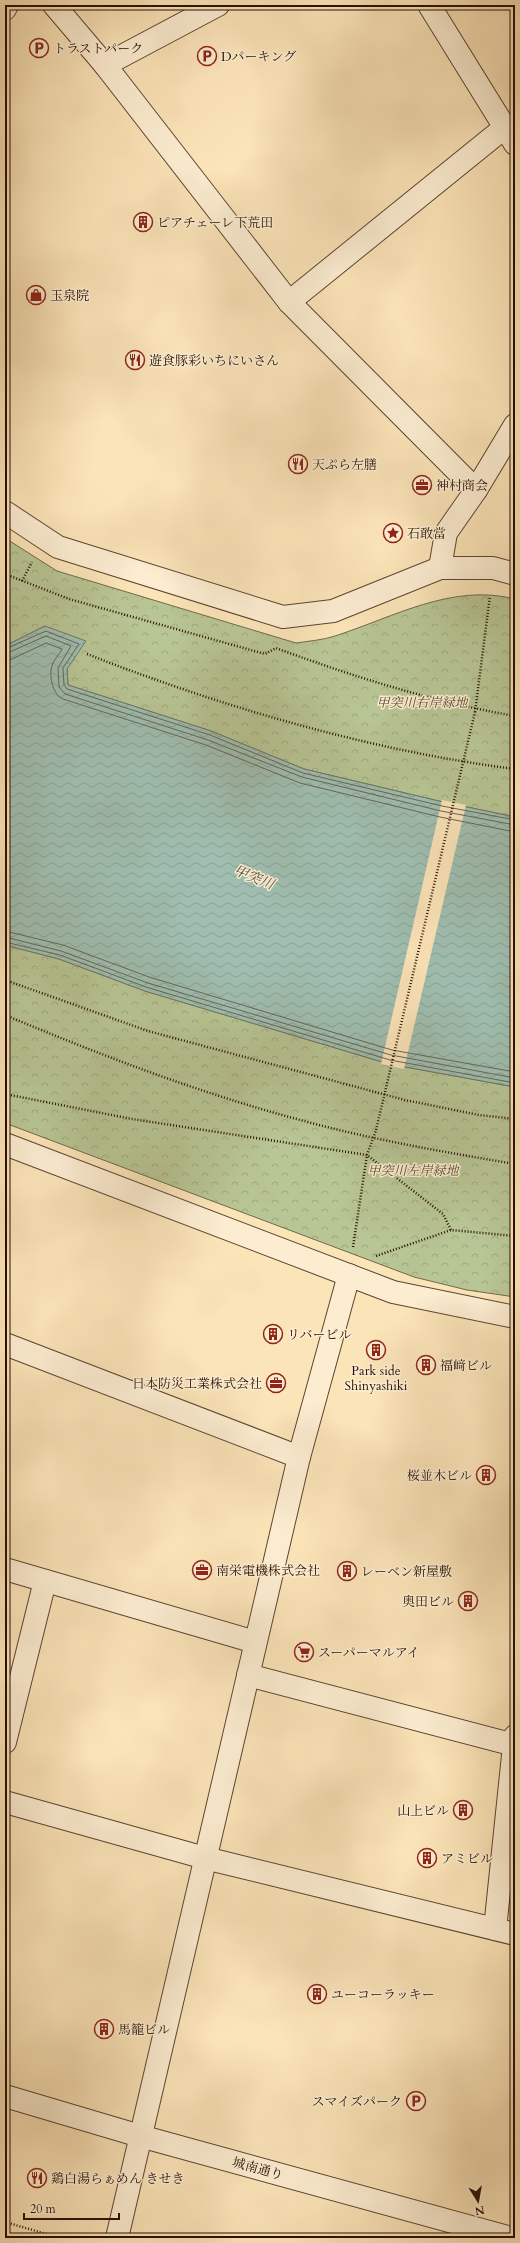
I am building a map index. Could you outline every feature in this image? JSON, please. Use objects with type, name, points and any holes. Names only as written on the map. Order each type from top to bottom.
[{"type":"street","points":[[5,9],[7,5]]},
{"type":"street","points":[[54,5],[105,65],[289,302],[476,490]]},
{"type":"street","points":[[105,65],[218,5]]},
{"type":"street","points":[[289,302],[510,136],[429,5]]},
{"type":"street","points":[[440,568],[446,533],[476,490],[515,425]]},
{"type":"street","points":[[5,512],[58,547],[283,617],[333,611],[440,568],[493,568],[515,574]]},
{"type":"street","points":[[5,1144],[393,1292],[515,1318]]},
{"type":"street","points":[[117,2238],[299,1457],[349,1275]]},
{"type":"street","points":[[5,1344],[299,1457]]},
{"type":"street","points":[[5,1569],[255,1642]]},
{"type":"street","points":[[5,1742],[45,1580]]},
{"type":"street","points":[[5,1802],[205,1858],[505,1931],[515,1740],[248,1675]]},
{"type":"street","name":"城南通り","points":[[5,2096],[140,2136],[511,2238]]},
{"type":"path","points":[[22,581],[35,557]]},
{"type":"path","points":[[5,574],[69,599],[265,654],[276,648],[339,672],[475,711],[515,716]]},
{"type":"path","points":[[349,1275],[367,1155],[376,1130],[475,711],[490,595]]},
{"type":"path","points":[[87,654],[149,678],[284,721],[444,759],[515,769]]},
{"type":"path","points":[[5,980],[156,1033],[405,1100],[479,1115],[515,1119]]},
{"type":"path","points":[[5,1015],[69,1042],[191,1087],[304,1121],[374,1138],[515,1164]]},
{"type":"path","points":[[5,1094],[132,1119],[367,1155],[443,1214],[451,1230]]},
{"type":"path","points":[[379,1255],[451,1230],[515,1236]]},
{"type":"path","points":[[5,2222],[60,2238]]},
{"type":"green space","name":"甲突川右岸緑地","points":[[5,538],[57,571],[296,643],[330,637],[424,604],[446,599],[469,595],[492,595],[515,599],[515,817],[443,802],[304,769],[211,731],[68,685],[67,669],[45,626],[5,646]]},
{"type":"green space","name":"甲突川左岸緑地","points":[[5,945],[59,959],[145,991],[389,1064],[515,1087],[515,1297],[467,1290],[414,1277],[5,1123]]},
{"type":"water","name":"甲突川","points":[[45,626],[86,641],[67,669],[68,685],[211,731],[304,769],[443,802],[515,817],[515,1087],[389,1064],[145,991],[59,959],[5,945],[5,646]]},
{"type":"pier","points":[[442,800],[466,805],[404,1069],[381,1064]]},
{"type":"place","name":"トラストパーク","points":[[39,48]]},
{"type":"place","name":"Dパーキング","points":[[207,56]]},
{"type":"place","name":"ピアチェーレ下荒田","points":[[143,222]]},
{"type":"place","name":"玉泉院","points":[[36,295]]},
{"type":"place","name":"遊食豚彩いちにいさん","points":[[135,360]]},
{"type":"place","name":"天ぷら左膳","points":[[298,464]]},
{"type":"place","name":"神村商会","points":[[422,485]]},
{"type":"place","name":"石敢當","points":[[393,533]]},
{"type":"place","name":"リバービル","points":[[273,1334]]},
{"type":"place","name":"Park side Shinyashiki","points":[[376,1350]]},
{"type":"place","name":"福﨑ビル","points":[[426,1365]]},
{"type":"place","name":"日本防災工業株式会社","points":[[276,1383]]},
{"type":"place","name":"桜並木ビル","points":[[486,1475]]},
{"type":"place","name":"南栄電機株式会社","points":[[202,1570]]},
{"type":"place","name":"レーベン新屋敷","points":[[347,1571]]},
{"type":"place","name":"奥田ビル","points":[[468,1601]]},
{"type":"place","name":"スーパーマルアイ","points":[[304,1652]]},
{"type":"place","name":"山上ビル","points":[[463,1810]]},
{"type":"place","name":"アミビル","points":[[427,1858]]},
{"type":"place","name":"ユーコーラッキー","points":[[317,1994]]},
{"type":"place","name":"馬籠ビル","points":[[104,2029]]},
{"type":"place","name":"スマイズパーク","points":[[416,2101]]},
{"type":"place","name":"鶏白湯らぁめん きせき","points":[[37,2178]]}]
